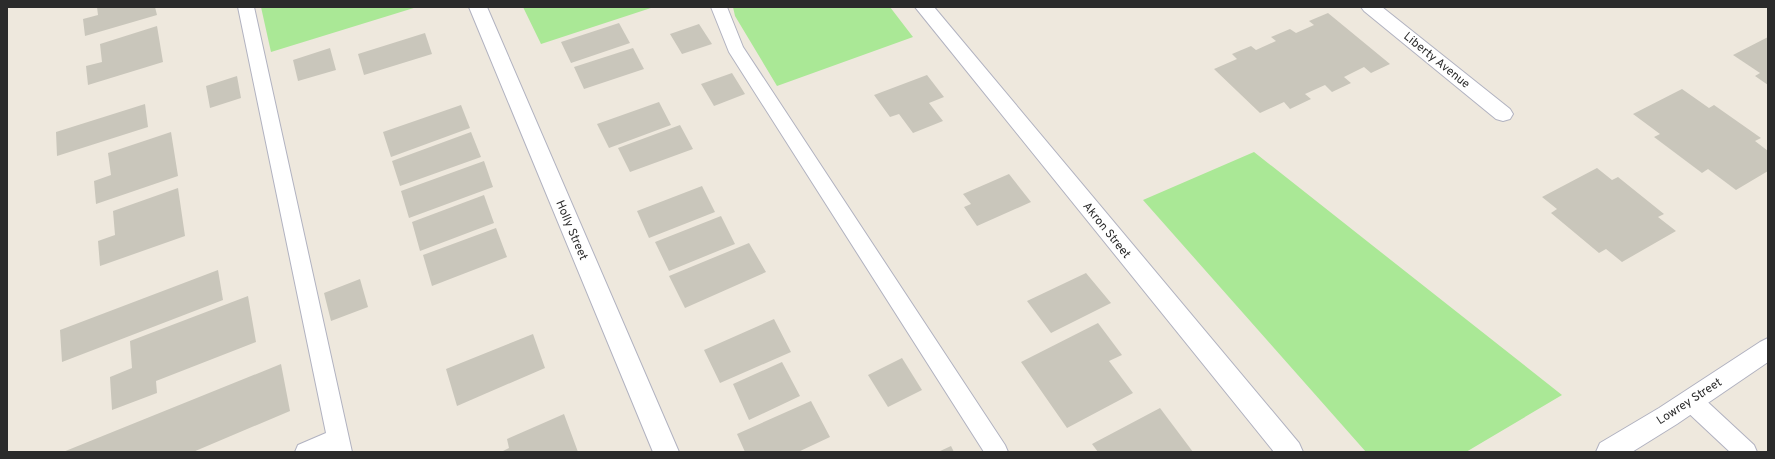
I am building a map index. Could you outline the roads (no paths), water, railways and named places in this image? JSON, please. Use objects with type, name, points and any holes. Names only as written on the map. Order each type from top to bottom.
[{"type":"street","name":"Holly Street","points":[[478,7],[666,452]]},
{"type":"street","name":"Akron Street","points":[[924,7],[1290,452]]},
{"type":"street","name":"Liberty Avenue","points":[[1370,7],[1503,114]]},
{"type":"street","name":"Lowrey Street","points":[[1609,452],[1691,401],[1768,349]]},
{"type":"lane","points":[[246,7],[339,445],[306,452]]},
{"type":"lane","points":[[719,7],[735,48],[997,452]]},
{"type":"lane","points":[[1691,401],[1746,452]]}]
